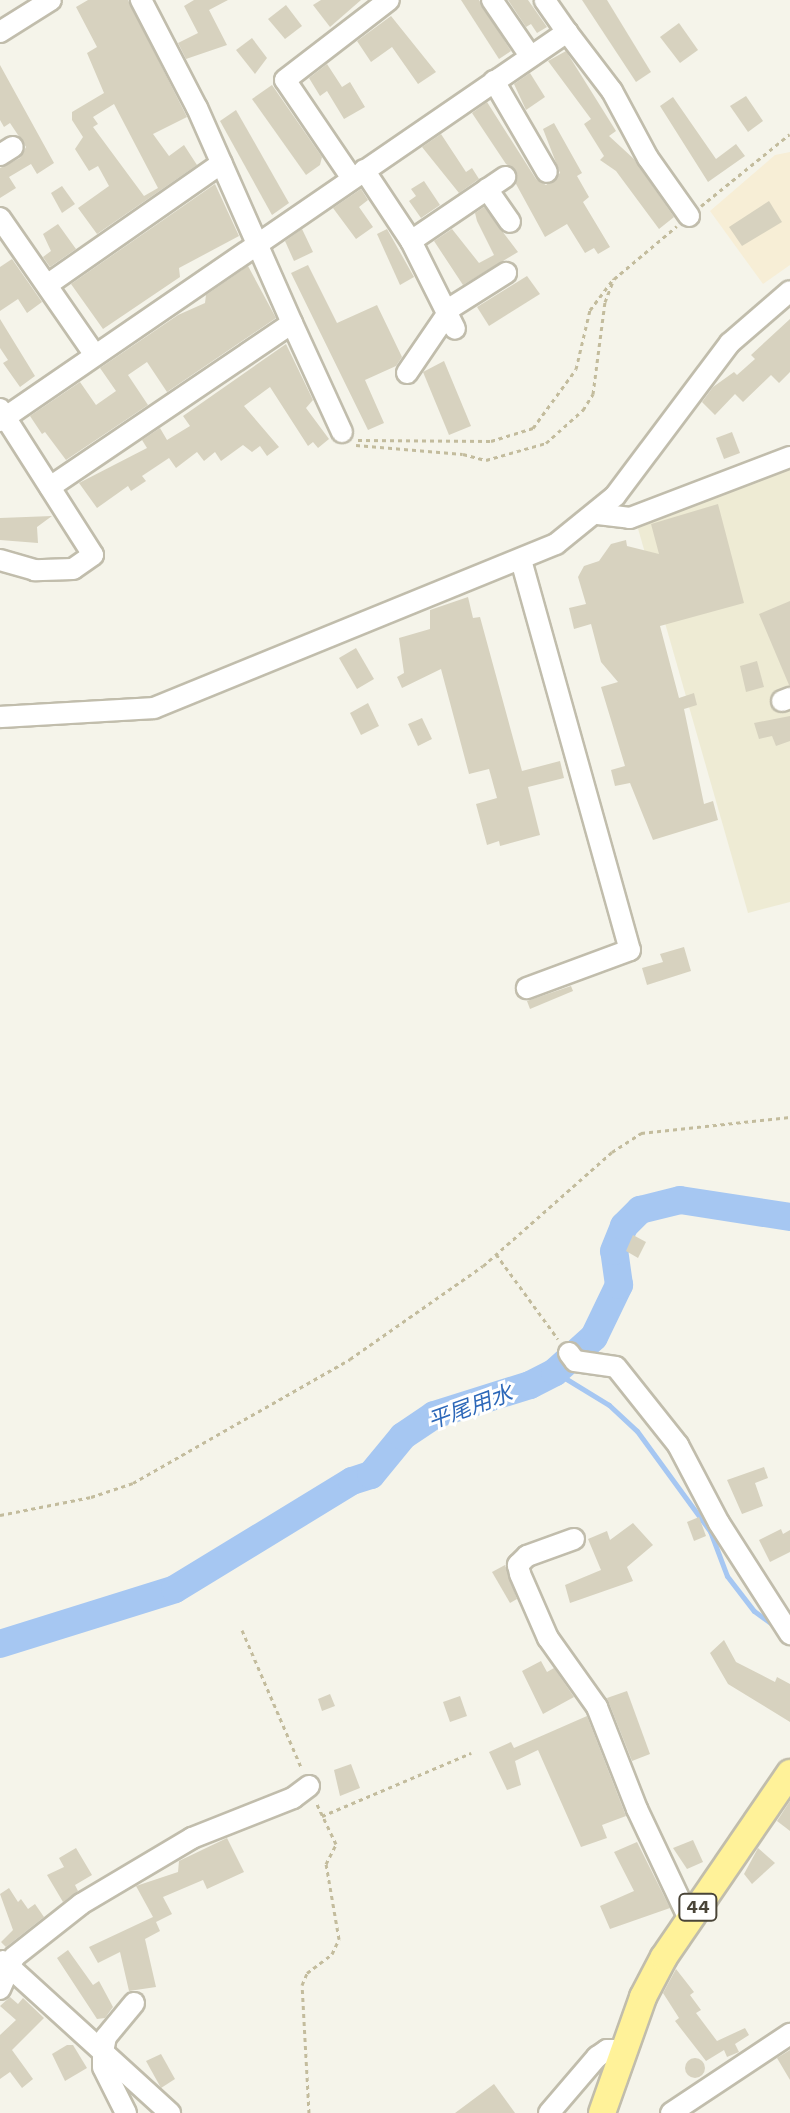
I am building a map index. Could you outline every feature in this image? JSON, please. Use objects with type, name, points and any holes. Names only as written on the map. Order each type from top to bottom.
[{"type":"main road","name":"44","points":[[602,2113],[643,1997],[689,1919],[790,1773]]},
{"type":"street","points":[[0,32],[51,0]]},
{"type":"street","points":[[141,0],[222,163],[342,432]]},
{"type":"street","points":[[389,0],[285,80],[411,241],[451,321]]},
{"type":"street","points":[[492,0],[530,56]]},
{"type":"street","points":[[545,0],[612,91],[648,158],[689,216]]},
{"type":"street","points":[[0,560],[35,570],[73,569],[93,555],[2,416],[567,32]]},
{"type":"street","points":[[494,81],[547,172]]},
{"type":"street","points":[[47,285],[222,163]]},
{"type":"street","points":[[411,241],[505,177]]},
{"type":"street","points":[[487,189],[510,222]]},
{"type":"street","points":[[0,218],[95,355]]},
{"type":"street","points":[[407,373],[451,321],[506,273]]},
{"type":"street","points":[[0,717],[154,708],[556,544],[598,514],[730,343],[790,291]]},
{"type":"street","points":[[50,487],[292,323]]},
{"type":"street","points":[[598,514],[630,518],[790,457]]},
{"type":"street","points":[[521,560],[630,950],[527,988]]},
{"type":"street","points":[[572,1357],[616,1367],[669,1433],[790,1634]]},
{"type":"street","points":[[574,1539],[527,1556],[518,1565],[556,1650],[597,1707],[637,1809],[689,1919]]},
{"type":"street","points":[[0,1989],[6,1964],[32,1939],[81,1904],[192,1838],[293,1798],[309,1786]]},
{"type":"street","points":[[6,1964],[170,2113]]},
{"type":"street","points":[[126,2113],[103,2067],[103,2052],[106,2037],[134,2003]]},
{"type":"street","points":[[671,2113],[790,2034]]},
{"type":"street","points":[[549,2113],[597,2057],[607,2050],[623,2050]]},
{"type":"path","points":[[342,432],[353,440],[414,444],[519,436],[543,418],[576,369],[590,310],[614,279],[790,134]]},
{"type":"path","points":[[342,432],[356,445],[463,454],[486,460],[534,450],[583,410],[593,394],[605,302],[614,279]]},
{"type":"path","points":[[0,1515],[133,1483],[350,1359],[496,1254],[612,1152],[641,1133],[790,1117]]},
{"type":"path","points":[[496,1254],[572,1357]]},
{"type":"path","points":[[242,1630],[336,1844],[326,1864],[339,1939],[332,1954],[307,1973],[302,1985],[309,2113]]},
{"type":"path","points":[[322,1816],[471,1753]]},
{"type":"shaded area","points":[[790,152],[790,265],[763,284],[710,211],[775,155]]},
{"type":"shaded area","points":[[790,468],[790,902],[748,913],[637,525]]},
{"type":"building","points":[[88,0],[128,0],[187,117],[153,134],[169,156],[184,145],[197,165],[97,234],[78,208],[109,186],[98,166],[89,171],[75,149],[83,137],[72,120],[72,112],[104,93],[87,53],[97,47],[76,7]],"holes":[[[114,104],[158,188],[144,196],[93,127],[98,124],[93,117]]]},
{"type":"building","points":[[194,0],[228,0],[209,10],[227,45],[186,59],[178,43],[198,33],[184,6]]},
{"type":"building","points":[[321,0],[361,0],[330,27],[313,5]]},
{"type":"building","points":[[461,0],[479,0],[511,51],[499,59]]},
{"type":"building","points":[[508,0],[528,0],[547,27],[537,33],[531,24],[526,27]]},
{"type":"building","points":[[582,0],[607,0],[651,72],[636,82]]},
{"type":"building","points":[[286,5],[302,26],[285,39],[268,19]]},
{"type":"building","points":[[391,16],[436,72],[418,84],[392,47],[371,62],[357,41]]},
{"type":"building","points":[[679,23],[698,50],[680,63],[660,37]]},
{"type":"building","points":[[252,38],[267,58],[255,74],[236,50]]},
{"type":"building","points":[[566,51],[616,131],[609,136],[634,159],[674,217],[659,229],[616,171],[600,160],[604,156],[584,124],[591,119],[548,61]]},
{"type":"building","points":[[327,64],[342,87],[350,82],[365,107],[344,119],[327,91],[320,96],[309,78]]},
{"type":"building","points":[[0,65],[54,163],[37,174],[31,164],[9,177],[16,188],[0,198],[0,168],[20,158],[26,147],[10,123],[4,127],[0,120]]},
{"type":"building","points":[[530,73],[545,97],[526,110],[514,84]]},
{"type":"building","points":[[272,85],[322,157],[320,165],[306,175],[252,99]]},
{"type":"building","points":[[746,96],[763,121],[748,132],[730,106]]},
{"type":"building","points":[[673,97],[716,159],[736,144],[745,156],[708,182],[660,106]]},
{"type":"building","points":[[487,102],[536,179],[546,185],[560,173],[543,129],[554,123],[582,173],[577,176],[589,197],[583,202],[610,247],[598,254],[594,248],[585,253],[567,224],[545,237],[516,184],[516,170],[506,164],[472,113]]},
{"type":"building","points":[[236,110],[289,203],[272,215],[220,121]]},
{"type":"building","points":[[441,134],[466,172],[472,168],[479,179],[459,193],[422,147]]},
{"type":"building","points":[[424,181],[440,205],[421,218],[409,201],[416,196],[411,189]]},
{"type":"building","points":[[215,184],[239,236],[179,268],[180,277],[103,329],[71,284]]},
{"type":"building","points":[[62,186],[75,204],[62,213],[51,193]]},
{"type":"building","points":[[361,189],[368,200],[359,207],[373,227],[356,239],[333,208]]},
{"type":"building","points":[[769,201],[782,222],[742,246],[729,227]]},
{"type":"building","points":[[484,207],[518,252],[463,285],[434,241],[452,229],[479,263],[494,255],[475,213]]},
{"type":"building","points":[[58,224],[76,249],[50,267],[43,257],[51,251],[43,234]]},
{"type":"building","points":[[302,229],[313,252],[294,261],[285,241]]},
{"type":"building","points":[[387,229],[414,277],[400,285],[377,234]]},
{"type":"building","points":[[12,259],[42,302],[27,313],[18,299],[0,311],[0,267]]},
{"type":"building","points":[[308,265],[337,323],[377,305],[402,357],[396,366],[365,380],[384,423],[368,430],[291,273]]},
{"type":"building","points":[[248,266],[276,318],[167,392],[147,362],[128,375],[148,405],[66,460],[30,416],[80,382],[96,405],[116,391],[100,368],[178,315],[205,303],[206,295]]},
{"type":"building","points":[[527,276],[540,294],[489,326],[477,307]]},
{"type":"building","points":[[0,319],[35,376],[20,387],[3,363],[8,360],[0,348]]},
{"type":"building","points":[[790,319],[790,372],[779,383],[771,375],[743,402],[735,394],[715,415],[702,402],[713,387],[734,372],[737,375],[755,359],[751,355]]},
{"type":"building","points":[[286,344],[313,400],[306,408],[329,439],[318,448],[313,442],[308,446],[270,387],[244,406],[279,447],[267,456],[260,446],[252,452],[243,445],[221,461],[215,452],[204,461],[197,452],[176,468],[169,458],[142,476],[146,481],[131,491],[128,486],[97,508],[79,483],[147,448],[142,440],[160,428],[167,440],[190,426],[183,416]]},
{"type":"building","points":[[444,361],[471,426],[449,435],[423,372]]},
{"type":"building","points":[[732,432],[740,453],[724,459],[716,438]]},
{"type":"building","points":[[718,504],[744,603],[660,626],[679,698],[694,693],[697,705],[684,709],[704,804],[713,801],[718,820],[653,840],[630,783],[615,786],[611,770],[625,766],[601,687],[618,682],[601,662],[591,624],[574,629],[569,608],[586,604],[578,577],[584,566],[599,561],[611,544],[626,540],[627,546],[659,554],[651,524]]},
{"type":"building","points":[[52,516],[37,527],[38,543],[0,540],[0,518]]},
{"type":"building","points":[[468,597],[473,618],[480,617],[522,771],[560,761],[564,778],[528,787],[540,835],[500,846],[499,841],[487,845],[476,804],[497,798],[489,769],[469,774],[441,669],[402,688],[397,677],[404,673],[399,638],[430,629],[430,610]]},
{"type":"building","points":[[790,601],[790,685],[789,685],[759,614]]},
{"type":"building","points":[[356,648],[374,679],[357,689],[339,658]]},
{"type":"building","points":[[757,661],[764,687],[746,692],[740,666]]},
{"type":"building","points":[[368,703],[379,726],[361,735],[350,713]]},
{"type":"building","points":[[790,716],[790,741],[776,746],[772,736],[759,739],[754,723]]},
{"type":"building","points":[[422,718],[432,739],[418,746],[408,724]]},
{"type":"building","points":[[684,947],[691,971],[647,985],[642,968],[663,962],[660,954]]},
{"type":"building","points":[[571,986],[573,991],[530,1009],[527,1001]]},
{"type":"building","points":[[633,1235],[646,1242],[638,1258],[626,1251]]},
{"type":"building","points":[[764,1467],[768,1478],[755,1483],[763,1506],[742,1514],[727,1480]]},
{"type":"building","points":[[699,1517],[706,1536],[694,1541],[687,1522]]},
{"type":"building","points":[[633,1523],[653,1545],[627,1567],[633,1581],[570,1603],[565,1585],[601,1570],[588,1539],[607,1531],[610,1540]]},
{"type":"building","points":[[781,1529],[783,1534],[790,1530],[790,1552],[770,1562],[759,1540]]},
{"type":"building","points":[[505,1565],[517,1599],[510,1603],[492,1572]]},
{"type":"building","points":[[724,1640],[736,1662],[775,1682],[777,1677],[790,1684],[790,1722],[728,1684],[710,1653]]},
{"type":"building","points":[[541,1661],[547,1672],[554,1668],[574,1697],[543,1714],[522,1671]]},
{"type":"building","points":[[627,1691],[650,1754],[632,1761],[607,1698]]},
{"type":"building","points":[[330,1694],[335,1706],[322,1711],[318,1699]]},
{"type":"building","points":[[460,1696],[467,1716],[450,1722],[443,1702]]},
{"type":"building","points":[[587,1716],[626,1816],[602,1825],[607,1838],[581,1847],[538,1750],[515,1761],[521,1785],[507,1790],[489,1752],[511,1742],[514,1748]]},
{"type":"building","points":[[351,1764],[360,1788],[340,1796],[334,1770]]},
{"type":"building","points":[[790,1801],[790,1831],[777,1821]]},
{"type":"building","points":[[227,1838],[244,1872],[207,1889],[203,1880],[163,1897],[172,1914],[156,1922],[160,1931],[145,1939],[156,1987],[129,1991],[120,1952],[98,1963],[89,1947],[153,1917],[136,1886],[178,1872],[179,1861]]},
{"type":"building","points":[[693,1840],[703,1862],[687,1869],[673,1848]]},
{"type":"building","points":[[637,1842],[670,1908],[610,1929],[600,1906],[634,1891],[614,1852]]},
{"type":"building","points":[[76,1848],[92,1875],[75,1885],[78,1891],[63,1902],[47,1875],[64,1867],[59,1858]]},
{"type":"building","points":[[758,1848],[775,1863],[752,1884],[744,1874]]},
{"type":"building","points":[[9,1888],[18,1902],[21,1899],[28,1909],[35,1904],[44,1917],[6,1947],[1,1942],[13,1930],[0,1894]]},
{"type":"building","points":[[68,1950],[93,1985],[99,1981],[113,2007],[105,2018],[97,2019],[57,1958]]},
{"type":"building","points":[[676,1969],[694,1992],[690,1995],[701,2010],[696,2013],[717,2041],[745,2028],[749,2035],[735,2044],[739,2052],[727,2057],[724,2050],[706,2061],[675,2021],[679,2018],[663,1993]]},
{"type":"building","points":[[10,1997],[18,2004],[23,1998],[44,2018],[12,2050],[33,2079],[22,2088],[10,2072],[0,2079],[0,2035],[16,2020],[0,2006]]},
{"type":"building","points":[[73,2045],[87,2068],[65,2081],[52,2054]]},
{"type":"building","points":[[790,2050],[790,2080],[777,2058]]},
{"type":"building","points":[[161,2054],[175,2079],[161,2088],[146,2061]]},
{"type":"building","points":[[695,2058],[702,2061],[705,2068],[702,2075],[695,2078],[688,2075],[685,2068],[688,2061]]},
{"type":"building","points":[[494,2084],[515,2113],[455,2113]]},
{"type":"waterway","name":"平尾用水","points":[[0,1644],[175,1589],[352,1481],[371,1475],[403,1436],[434,1415],[530,1385],[555,1372],[594,1337],[619,1285],[614,1251],[624,1226],[640,1210],[680,1200],[790,1217]]},
{"type":"waterway","points":[[555,1372],[609,1405],[637,1431],[710,1531],[727,1576],[754,1611],[777,1628]]}]
